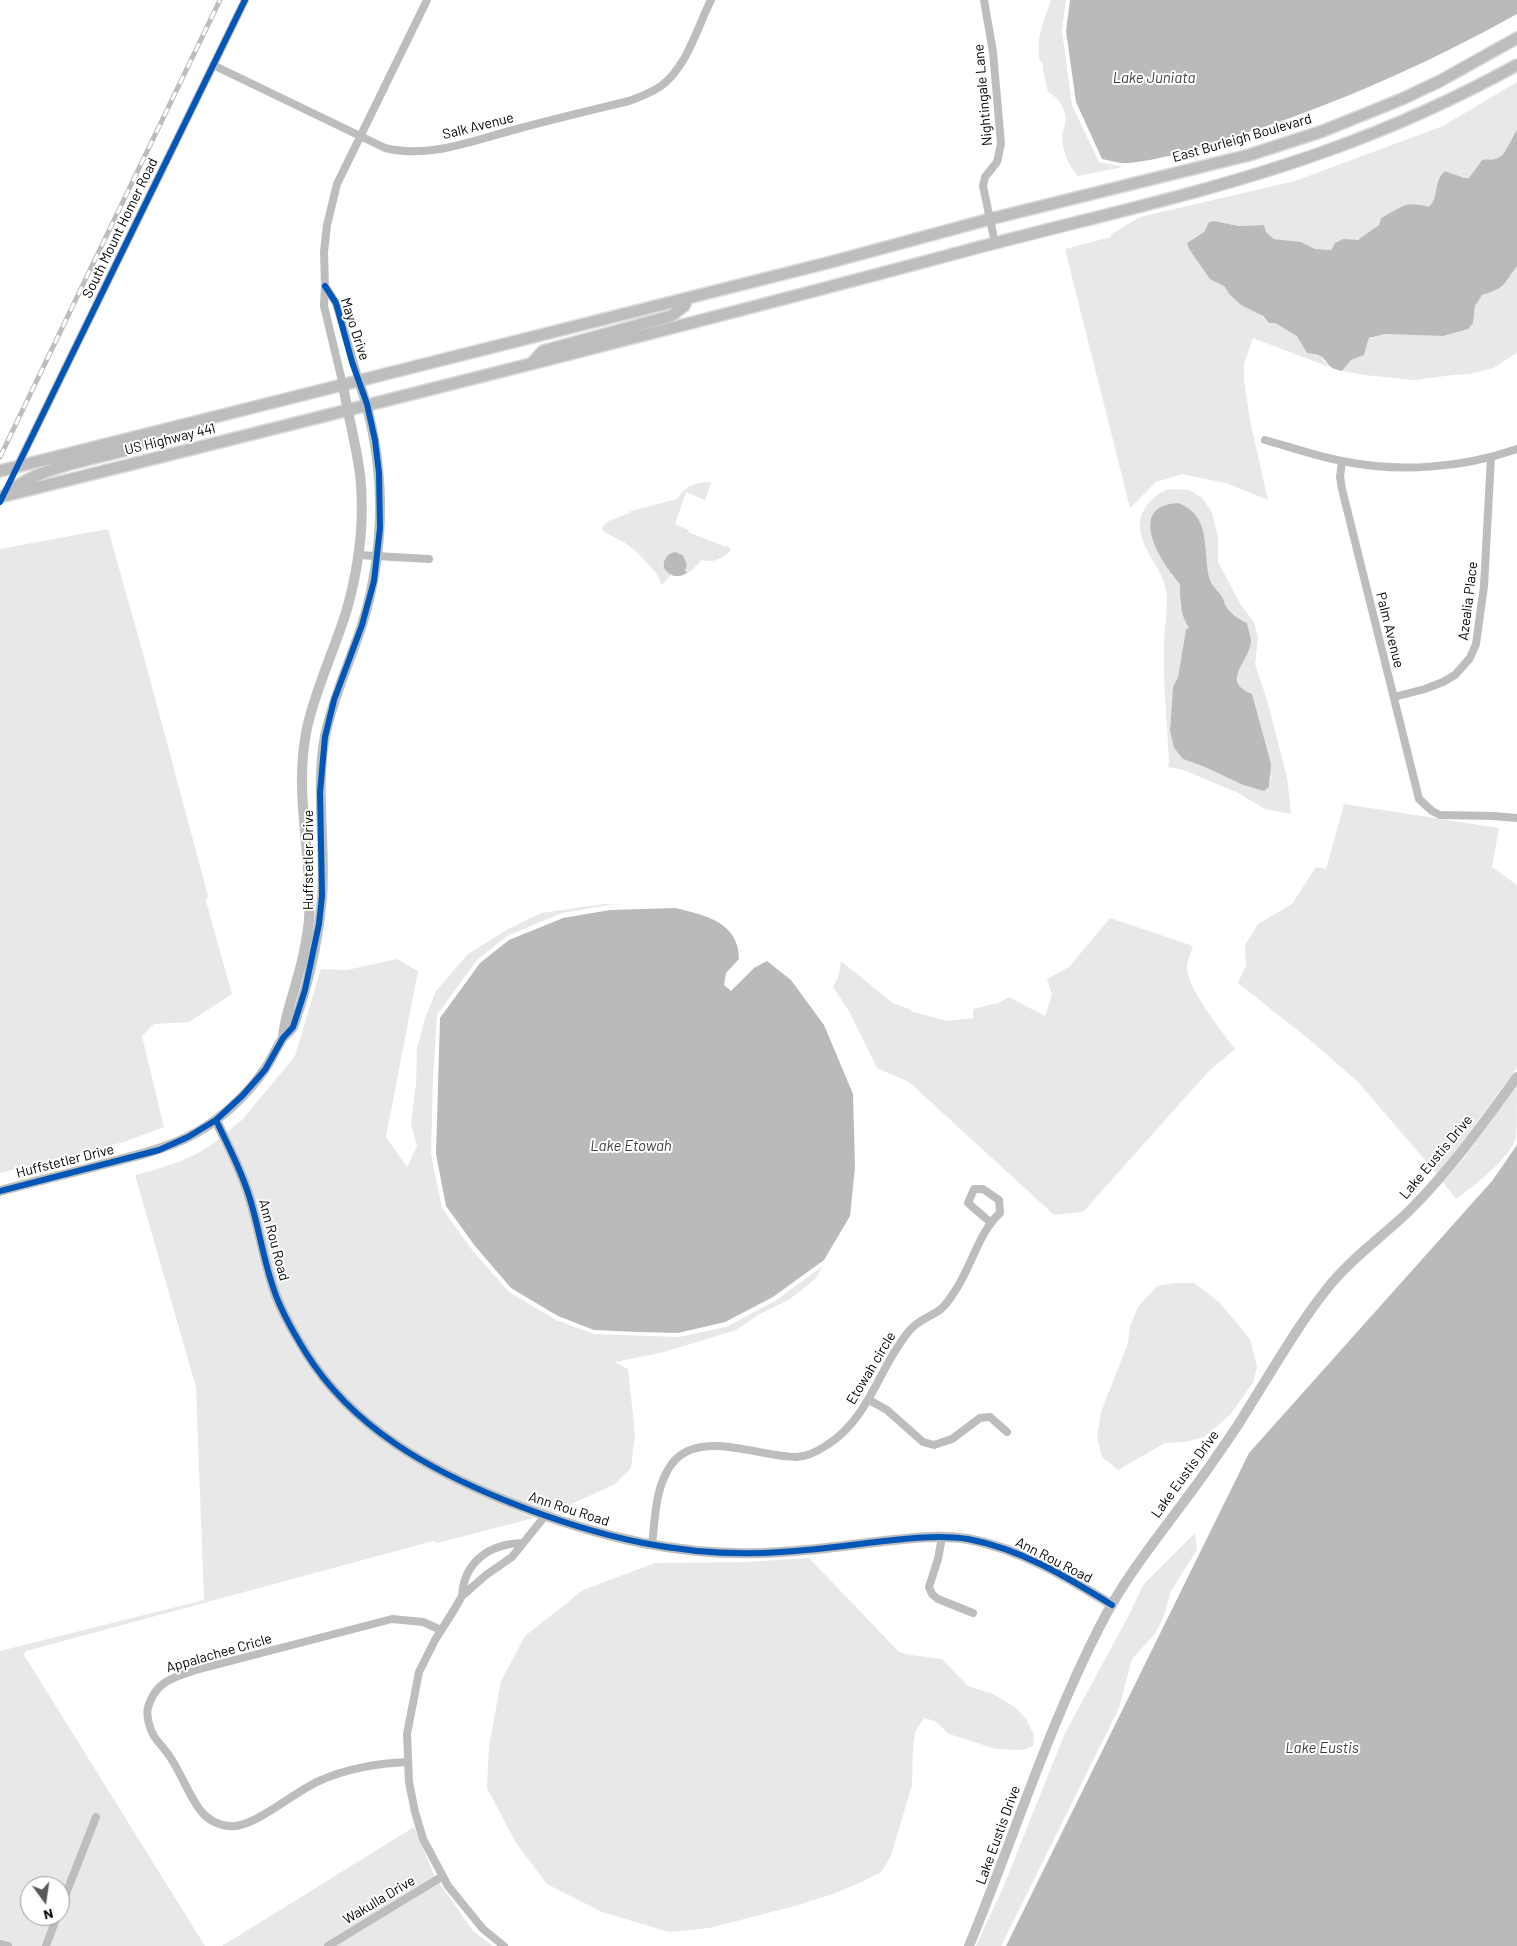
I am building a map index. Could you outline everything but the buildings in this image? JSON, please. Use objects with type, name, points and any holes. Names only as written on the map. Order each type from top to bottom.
[{"type":"main road","name":"East Burleigh Boulevard","points":[[0,472],[687,299],[990,219],[1249,155],[1323,131],[1425,88],[1517,38]]},
{"type":"main road","points":[[995,243],[1200,190],[1330,150],[1411,117],[1482,84],[1517,65]]},
{"type":"main road","name":"US Highway 441","points":[[1,499],[347,409],[726,314],[995,243]]},
{"type":"main road","points":[[532,363],[543,351],[671,316],[684,306],[687,299]]},
{"type":"main road","points":[[1,499],[15,487],[44,472],[123,451],[136,446],[157,432]]},
{"type":"street","name":"South Mount Homer Road","points":[[17,467],[245,0]]},
{"type":"street","name":"Mayo Drive","points":[[343,385],[324,306],[324,252],[332,201],[337,184],[427,0]]},
{"type":"street","name":"Salk Avenue","points":[[213,65],[385,148],[414,152],[430,151],[629,101],[660,86],[674,72],[684,57],[710,0]]},
{"type":"street","name":"Nightingale Lane","points":[[984,0],[993,52],[1001,144],[997,162],[983,181],[995,243]]},
{"type":"street","name":"Mayo Drive","points":[[325,286],[336,303],[359,381]]},
{"type":"street","name":"Huffstetler Drive","points":[[0,1190],[159,1150],[188,1137],[216,1120],[242,1096],[265,1070],[283,1038],[293,1027],[305,990],[320,924],[322,886],[320,792],[325,737],[334,700],[362,625],[374,582],[380,528],[379,482],[374,440],[367,404],[359,381]]},
{"type":"street","name":"Huffstetler Drive","points":[[283,1038],[284,1024],[304,952],[309,922],[309,896],[302,817],[302,759],[318,687],[347,608],[358,555],[361,503],[360,476],[343,385]]},
{"type":"street","points":[[1265,440],[1342,461],[1377,466],[1434,466],[1491,457],[1517,449]]},
{"type":"street","name":"Azealia Place","points":[[1394,697],[1443,682],[1455,674],[1470,658],[1476,644],[1484,586],[1491,457]]},
{"type":"street","name":"Palm Avenue","points":[[1342,461],[1340,477],[1342,489],[1419,799],[1432,811],[1440,815],[1517,818]]},
{"type":"street","points":[[358,555],[429,559]]},
{"type":"street","name":"Lake Eustis Drive","points":[[969,1946],[988,1901],[1051,1733],[1076,1676],[1112,1605],[1149,1547],[1210,1466],[1246,1414],[1297,1330],[1326,1289],[1440,1179],[1517,1077]]},
{"type":"street","name":"Ann Rou Road","points":[[216,1120],[248,1191],[273,1289],[287,1320],[306,1354],[325,1380],[351,1409],[375,1430],[428,1465],[482,1491],[545,1516],[595,1532],[652,1545],[692,1551],[782,1552],[918,1537],[966,1539],[1011,1551],[1036,1562],[1112,1605]]},
{"type":"street","name":"Etowah circle","points":[[652,1545],[659,1492],[669,1467],[678,1456],[694,1447],[724,1446],[776,1456],[798,1457],[811,1454],[843,1434],[869,1400],[899,1344],[911,1328],[943,1308],[956,1289],[990,1222],[1000,1213],[999,1200],[983,1189],[974,1189],[968,1203],[990,1222]]},
{"type":"street","points":[[869,1400],[887,1410],[923,1442],[934,1444],[952,1439],[980,1418],[990,1417],[1007,1432]]},
{"type":"street","points":[[504,1946],[477,1922],[448,1886],[423,1839],[415,1812],[407,1762],[407,1734],[419,1672],[441,1630],[462,1596],[512,1557],[545,1516]]},
{"type":"street","points":[[942,1537],[929,1588],[938,1599],[973,1613]]},
{"type":"street","points":[[462,1596],[463,1588],[477,1559],[490,1550],[522,1543]]},
{"type":"street","points":[[472,1567],[484,1577]]},
{"type":"street","name":"Appalachee Cricle","points":[[407,1762],[391,1763],[347,1772],[320,1780],[249,1824],[230,1827],[214,1822],[200,1810],[167,1751],[154,1736],[149,1724],[148,1708],[155,1692],[166,1680],[196,1670],[392,1620],[422,1622],[441,1630]]},
{"type":"street","points":[[70,1883],[96,1817]]},
{"type":"street","name":"Wakulla Drive","points":[[328,1946],[443,1876]]},
{"type":"street","points":[[46,1946],[53,1926]]},
{"type":"street","points":[[0,1944],[8,1946]]},
{"type":"shaded area","points":[[1051,0],[1066,0],[1062,31],[1072,105],[1099,162],[1123,167],[1078,176],[1067,158],[1062,137],[1066,120],[1064,110],[1056,98],[1048,92],[1039,53],[1039,38]]},
{"type":"shaded area","points":[[1517,82],[1517,130],[1507,150],[1497,159],[1482,160],[1469,178],[1445,171],[1439,180],[1434,199],[1429,208],[1410,205],[1399,208],[1381,218],[1378,226],[1367,235],[1355,240],[1337,241],[1331,250],[1315,249],[1301,242],[1274,239],[1266,232],[1263,225],[1239,226],[1214,221],[1209,222],[1204,232],[1187,243],[1207,275],[1225,287],[1229,294],[1241,305],[1257,312],[1267,321],[1275,323],[1297,335],[1307,353],[1320,356],[1329,367],[1253,338],[1244,364],[1244,380],[1250,420],[1268,500],[1226,483],[1182,474],[1156,482],[1130,508],[1065,249],[1111,237],[1110,235],[1140,217],[1295,181],[1443,126]]},
{"type":"shaded area","points":[[1517,266],[1517,353],[1493,368],[1470,374],[1414,380],[1342,371],[1351,360],[1364,355],[1369,339],[1385,334],[1443,336],[1462,330],[1475,312],[1475,306],[1482,295],[1504,285]]},
{"type":"shaded area","points":[[707,482],[711,483],[705,500],[686,492],[675,524],[689,530],[688,532],[726,547],[727,545],[731,550],[718,560],[702,560],[689,573],[685,571],[687,564],[682,555],[678,553],[668,554],[664,559],[664,568],[671,575],[662,585],[656,573],[637,552],[602,529],[607,522],[624,516],[631,511],[677,499],[690,486]]},
{"type":"shaded area","points":[[1170,489],[1189,490],[1202,498],[1212,512],[1218,538],[1218,562],[1241,605],[1254,622],[1258,638],[1255,664],[1267,700],[1287,777],[1291,814],[1265,809],[1238,793],[1184,770],[1168,767],[1164,658],[1167,596],[1164,581],[1143,541],[1140,524],[1146,507],[1154,497]],"holes":[[[1178,503],[1197,516],[1204,535],[1211,583],[1230,611],[1247,623],[1245,659],[1239,665],[1237,675],[1238,683],[1271,778],[1269,787],[1264,791],[1243,785],[1183,759],[1174,748],[1170,731],[1173,687],[1178,677],[1186,629],[1190,628],[1180,605],[1180,584],[1171,575]]]},
{"type":"shaded area","points":[[108,529],[208,896],[206,901],[232,994],[189,1022],[154,1024],[142,1036],[164,1127],[124,1142],[0,1173],[0,549]]},
{"type":"shaded area","points":[[1344,804],[1499,828],[1492,867],[1517,885],[1517,1068],[1437,1174],[1357,1081],[1310,1040],[1238,983],[1246,965],[1245,945],[1258,924],[1292,904],[1316,867],[1326,869]]},
{"type":"shaded area","points":[[604,904],[625,905],[609,905],[562,913],[507,936],[477,960],[437,1015],[431,1154],[442,1208],[472,1250],[509,1292],[556,1320],[594,1334],[679,1337],[726,1327],[775,1301],[823,1266],[815,1279],[790,1299],[760,1314],[736,1330],[664,1352],[615,1362],[628,1369],[635,1434],[631,1468],[615,1484],[552,1513],[466,1479],[425,1457],[387,1432],[352,1402],[322,1368],[297,1330],[278,1287],[254,1195],[227,1132],[242,1120],[295,1056],[321,969],[347,970],[397,959],[418,971],[386,1137],[407,1167],[417,1146],[411,1124],[416,1084],[417,1048],[425,1018],[436,991],[468,954],[510,928],[541,913]]},
{"type":"shaded area","points":[[1110,918],[1193,946],[1187,965],[1192,985],[1213,1020],[1235,1049],[1208,1072],[1083,1212],[1054,1215],[909,1082],[877,1068],[849,1011],[833,987],[839,975],[841,961],[893,1003],[913,1012],[947,1021],[973,1018],[973,1009],[998,1003],[1009,997],[1045,1016],[1052,995],[1047,979],[1069,967]]},
{"type":"shaded area","points":[[1517,1086],[1516,1138],[1512,1146],[1490,1172],[1456,1199],[1443,1182],[1464,1158]]},
{"type":"shaded area","points":[[219,1139],[241,1185],[266,1282],[290,1338],[315,1376],[343,1408],[375,1436],[410,1459],[490,1500],[534,1518],[437,1543],[433,1541],[26,1651],[24,1655],[205,1946],[0,1946],[0,1651],[204,1600],[196,1387],[135,1175],[179,1162],[200,1152]]},
{"type":"shaded area","points":[[1175,1283],[1194,1283],[1220,1303],[1250,1339],[1257,1366],[1254,1381],[1231,1414],[1204,1437],[1185,1442],[1165,1443],[1118,1470],[1102,1457],[1097,1437],[1101,1412],[1128,1343],[1130,1326],[1138,1307],[1157,1286]]},
{"type":"shaded area","points":[[1195,1533],[1197,1550],[1171,1591],[1164,1616],[1155,1634],[1132,1659],[1119,1708],[1001,1946],[976,1946],[1002,1890],[1065,1733],[1129,1615],[1143,1585]]},
{"type":"shaded area","points":[[809,1558],[899,1652],[942,1659],[968,1686],[993,1694],[1015,1707],[1026,1719],[1034,1735],[1033,1746],[1023,1750],[996,1749],[949,1734],[935,1721],[924,1718],[915,1732],[912,1785],[891,1856],[881,1872],[833,1894],[795,1906],[709,1928],[669,1932],[602,1912],[547,1884],[516,1843],[487,1788],[489,1746],[501,1681],[525,1636],[583,1590],[655,1563],[747,1562]]},
{"type":"shaded area","points":[[414,1827],[435,1877],[473,1931],[493,1946],[222,1946]]},
{"type":"water","name":"Lake Juniata","points":[[1070,0],[1517,0],[1517,14],[1408,70],[1333,102],[1256,130],[1207,145],[1155,159],[1121,163],[1102,159],[1076,102],[1066,31]]},
{"type":"water","points":[[1517,130],[1517,266],[1500,287],[1482,295],[1475,306],[1473,323],[1468,329],[1443,336],[1385,334],[1369,338],[1364,355],[1351,360],[1342,371],[1330,366],[1320,356],[1307,353],[1297,336],[1275,323],[1269,323],[1263,316],[1241,305],[1229,294],[1225,287],[1210,279],[1189,249],[1187,243],[1204,232],[1209,222],[1214,221],[1239,226],[1264,225],[1266,232],[1274,239],[1301,242],[1315,249],[1331,250],[1335,243],[1343,239],[1358,240],[1379,225],[1381,218],[1399,208],[1415,204],[1429,207],[1434,198],[1439,180],[1445,171],[1469,178],[1482,160],[1495,159],[1503,154]]},
{"type":"water","points":[[1178,503],[1197,516],[1201,525],[1211,583],[1230,611],[1247,623],[1251,642],[1237,677],[1238,683],[1243,689],[1252,694],[1271,764],[1269,787],[1264,791],[1243,785],[1183,759],[1174,748],[1170,731],[1173,687],[1178,677],[1186,629],[1189,628],[1182,612],[1180,584],[1172,575],[1157,550],[1150,524],[1153,514],[1162,506]]},
{"type":"water","points":[[675,552],[683,555],[687,564],[685,571],[688,572],[681,576],[672,575],[664,568],[666,557]]},
{"type":"water","name":"Lake Etowah","points":[[675,908],[708,917],[727,928],[733,936],[739,959],[726,973],[724,985],[731,991],[754,968],[767,961],[791,980],[824,1025],[853,1094],[855,1167],[850,1216],[824,1260],[773,1297],[725,1322],[678,1333],[594,1330],[558,1316],[511,1288],[475,1246],[446,1206],[436,1154],[440,1018],[480,963],[509,940],[563,918],[610,910]]},
{"type":"water","name":"Lake Eustis","points":[[1517,1145],[1517,1946],[1006,1946],[1249,1453],[1492,1181]]},
{"type":"railway","points":[[0,457],[220,0]]},
{"type":"cycle path","points":[[0,502],[245,0]]},
{"type":"cycle path","points":[[0,1191],[159,1150],[188,1137],[216,1120],[242,1096],[265,1070],[283,1038],[293,1027],[305,990],[319,924],[322,896],[320,792],[325,737],[334,700],[362,625],[374,581],[380,528],[379,473],[375,440],[367,404],[352,362],[336,303],[325,286]]},
{"type":"cycle path","points":[[216,1120],[247,1189],[266,1265],[279,1304],[301,1345],[325,1380],[346,1403],[370,1425],[422,1461],[450,1476],[509,1502],[575,1526],[642,1543],[710,1552],[745,1553],[809,1550],[922,1537],[968,1539],[1007,1550],[1043,1565],[1112,1605]]}]
